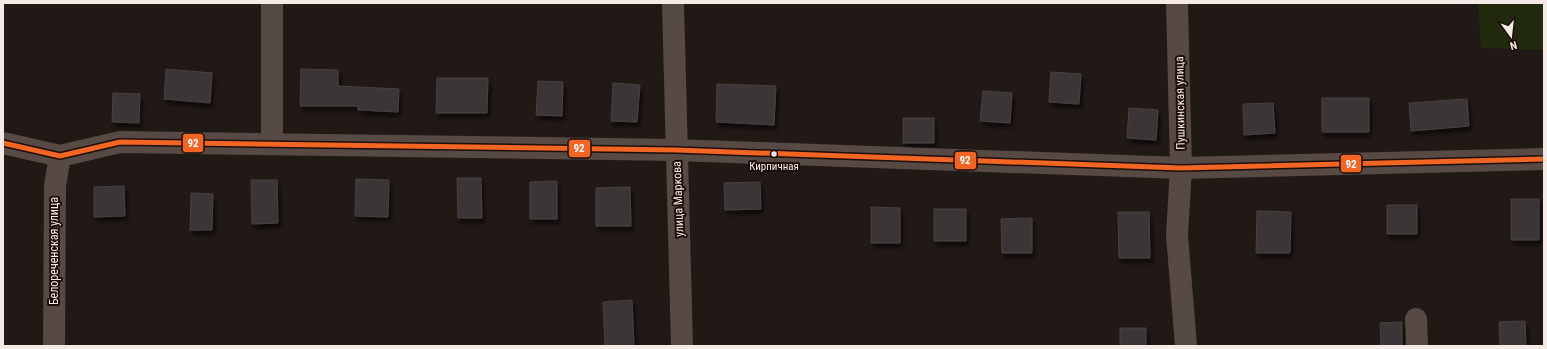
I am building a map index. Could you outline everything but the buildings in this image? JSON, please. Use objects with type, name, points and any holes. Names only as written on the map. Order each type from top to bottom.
[{"type":"street","points":[[272,3],[272,144]]},
{"type":"street","name":"улица Маркова","points":[[673,3],[682,346]]},
{"type":"street","name":"Пушкинская улица","points":[[1178,3],[1181,168],[1177,235],[1186,346]]},
{"type":"street","points":[[3,143],[60,156],[120,142],[676,150],[1181,168],[1544,159]]},
{"type":"street","name":"Белореченская улица","points":[[54,346],[55,186],[60,156]]},
{"type":"street","points":[[1416,319],[1417,346]]},
{"type":"green space","points":[[1478,3],[1544,3],[1544,50],[1481,48]]},
{"type":"transit line","name":"92","points":[[3,143],[60,156],[120,142],[676,150],[1181,168],[1544,159]]},
{"type":"place","name":"Кирпичная","points":[[774,154]]}]
